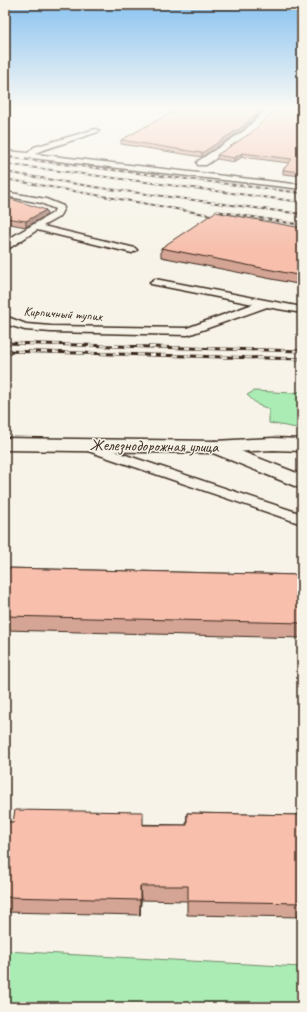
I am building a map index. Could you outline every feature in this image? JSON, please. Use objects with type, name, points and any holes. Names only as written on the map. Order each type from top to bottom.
[{"type":"street","points":[[202,163],[212,156]]},
{"type":"street","name":"Железнодорожная улица","points":[[5,444],[215,447],[273,444],[302,445]]},
{"type":"street","points":[[215,447],[302,483]]},
{"type":"lane","points":[[22,156],[302,187]]},
{"type":"lane","points":[[202,163],[203,166],[211,167]]},
{"type":"lane","points":[[264,174],[302,179]]},
{"type":"lane","points":[[5,194],[43,200],[60,208],[56,215],[9,241],[5,248]]},
{"type":"lane","points":[[36,227],[132,250]]},
{"type":"lane","points":[[154,282],[302,310]]},
{"type":"lane","name":"Кирпичный тупик","points":[[5,319],[11,323],[25,327],[121,332],[188,332],[266,303]]},
{"type":"lane","points":[[84,446],[302,519]]},
{"type":"green space","points":[[254,391],[292,393],[302,391],[302,429],[269,423],[269,409],[258,405],[247,395]]},
{"type":"green space","points":[[5,951],[302,967],[302,1007],[5,1007]]},
{"type":"building","points":[[224,156],[237,156],[234,158]]},
{"type":"building","points":[[269,156],[302,156],[302,172],[283,170],[292,159]]},
{"type":"building","points":[[5,197],[46,210],[26,221],[5,218]]},
{"type":"building","points":[[215,212],[302,228],[302,276],[161,248]]},
{"type":"building","points":[[5,568],[302,575],[302,623],[5,616]]},
{"type":"building","points":[[15,810],[143,812],[143,825],[187,825],[187,813],[302,815],[302,903],[188,901],[188,886],[140,886],[140,900],[5,897],[5,822],[13,822]]},
{"type":"railway","points":[[5,157],[302,193]]},
{"type":"railway","points":[[5,164],[302,202]]},
{"type":"railway","points":[[5,172],[101,188],[302,214]]},
{"type":"railway","points":[[5,179],[222,217]]},
{"type":"railway","points":[[216,211],[302,225]]},
{"type":"railway","points":[[5,343],[302,351]]},
{"type":"railway","points":[[5,351],[302,359]]}]
